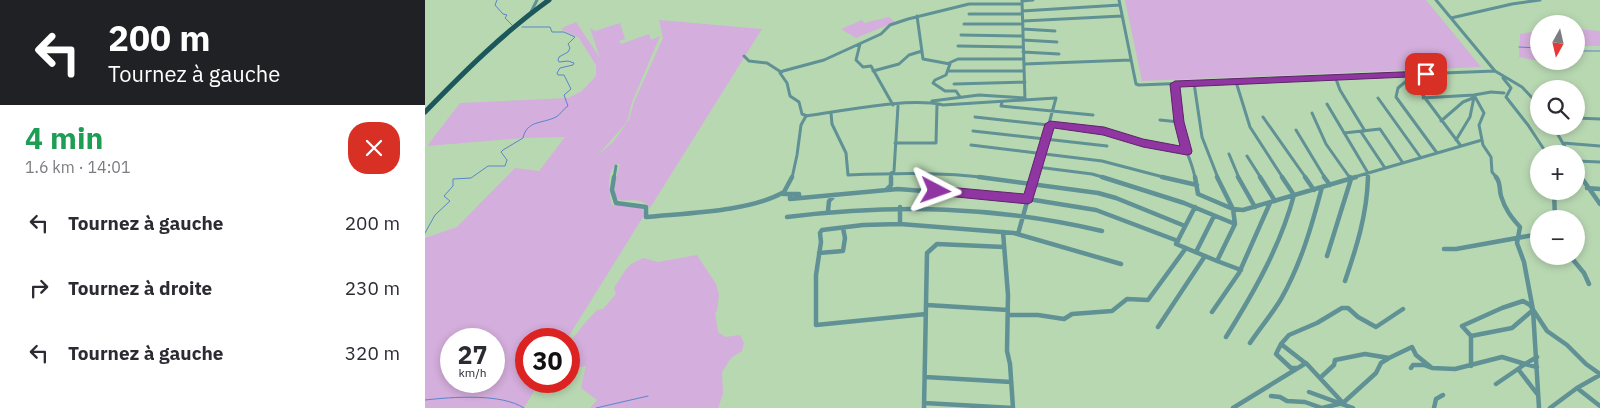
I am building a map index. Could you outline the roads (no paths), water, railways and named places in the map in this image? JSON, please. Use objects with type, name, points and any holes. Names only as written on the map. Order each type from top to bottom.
[{"type":"main road","points":[[425,112],[471,65],[531,12],[549,0]]},
{"type":"street","points":[[531,12],[537,0]]},
{"type":"street","points":[[781,72],[824,60],[881,34],[890,25],[917,16],[974,2],[1022,2],[1033,0]]},
{"type":"street","points":[[1119,0],[1137,85],[1409,76],[1495,71]]},
{"type":"street","points":[[1436,0],[1495,71],[1522,87],[1530,95]]},
{"type":"street","points":[[1451,18],[1474,14],[1512,2],[1539,0]]},
{"type":"street","points":[[1022,2],[1025,99]]},
{"type":"street","points":[[969,14],[1022,13],[1120,5]]},
{"type":"street","points":[[917,16],[922,56]]},
{"type":"street","points":[[964,24],[1023,23],[1122,16]]},
{"type":"street","points":[[1023,29],[1055,31]]},
{"type":"street","points":[[961,35],[1023,38],[1057,42]]},
{"type":"street","points":[[861,43],[856,60],[863,66],[871,66],[881,88],[886,92],[888,100],[896,106]]},
{"type":"street","points":[[958,46],[1023,46]]},
{"type":"street","points":[[873,71],[899,64],[909,55],[922,51]]},
{"type":"street","points":[[1023,52],[1059,54]]},
{"type":"street","points":[[916,53],[925,60],[949,63],[958,59],[1024,59]]},
{"type":"street","points":[[744,56],[749,61],[767,63],[781,72],[789,88],[790,96],[799,102],[802,114],[807,116]]},
{"type":"street","points":[[1024,64],[1131,60]]},
{"type":"street","points":[[949,63],[948,71],[933,83],[945,92],[956,91],[960,96]]},
{"type":"street","points":[[948,71],[1024,71]]},
{"type":"street","points":[[1409,76],[1423,98],[1461,146]]},
{"type":"street","points":[[1409,76],[1398,88],[1396,97],[1437,153]]},
{"type":"street","points":[[1502,76],[1511,88],[1506,97],[1541,145]]},
{"type":"street","points":[[1341,78],[1336,79],[1340,90],[1385,168]]},
{"type":"street","points":[[954,84],[1025,82]]},
{"type":"street","points":[[1194,83],[1201,133],[1217,177],[1233,209],[1235,224],[1217,261]]},
{"type":"street","points":[[1175,84],[1179,122],[1187,151],[1192,161],[1198,194],[1233,209],[1243,210],[1255,207],[1483,140]]},
{"type":"street","points":[[1226,337],[1263,277],[1290,213],[1294,196],[1250,127],[1237,85]]},
{"type":"street","points":[[1441,121],[1457,105],[1474,97],[1484,93],[1504,93]]},
{"type":"street","points":[[783,194],[789,184],[799,152],[801,124],[803,118],[807,116],[869,107],[930,102],[960,96],[993,95],[1025,99]]},
{"type":"street","points":[[1423,98],[1474,97]]},
{"type":"street","points":[[1456,140],[1457,134],[1466,126],[1472,112],[1474,97]]},
{"type":"street","points":[[1474,97],[1483,113],[1479,126],[1483,145],[1492,161],[1492,172],[1499,181],[1500,194],[1507,212],[1520,227],[1518,239],[1533,310],[1539,408]]},
{"type":"street","points":[[930,102],[937,104],[1002,102],[1056,98],[1018,234]]},
{"type":"street","points":[[1378,98],[1421,158]]},
{"type":"street","points":[[1002,102],[1001,106],[1093,115]]},
{"type":"street","points":[[895,143],[936,143],[937,104]]},
{"type":"street","points":[[1327,104],[1368,173],[1366,209],[1361,233],[1345,281]]},
{"type":"street","points":[[887,189],[891,185],[894,172],[896,106]]},
{"type":"street","points":[[831,113],[832,124],[845,154],[848,175],[894,172],[964,175],[1033,183],[1098,193],[1116,198],[1185,226]]},
{"type":"street","points":[[1312,113],[1326,144],[1351,178]]},
{"type":"street","points":[[975,117],[1104,131],[1143,143],[1187,151]]},
{"type":"street","points":[[1263,118],[1314,190]]},
{"type":"street","points":[[1585,118],[1600,119]]},
{"type":"street","points":[[1160,120],[1179,122]]},
{"type":"street","points":[[1344,133],[1380,129],[1403,163]]},
{"type":"street","points":[[1296,130],[1314,162],[1330,185]]},
{"type":"street","points":[[973,131],[1107,146]]},
{"type":"street","points":[[1559,135],[1564,145]]},
{"type":"street","points":[[1563,142],[1600,146]]},
{"type":"street","points":[[971,145],[1102,161],[1144,173],[1197,184]]},
{"type":"street","points":[[1229,154],[1234,170],[1255,207]]},
{"type":"street","points":[[1247,156],[1275,201]]},
{"type":"street","points":[[1585,162],[1600,162]]},
{"type":"street","points":[[616,166],[612,190],[616,203],[642,205],[647,211],[645,217],[744,205],[783,194],[790,194],[790,199],[887,189],[954,192],[1028,199],[1096,210],[1178,241]]},
{"type":"street","points":[[1037,167],[1093,174],[1195,208],[1235,224]]},
{"type":"street","points":[[1327,256],[1351,178]]},
{"type":"street","points":[[1585,184],[1600,204]]},
{"type":"street","points":[[1250,343],[1281,298],[1291,278],[1313,221],[1322,187]]},
{"type":"street","points":[[1587,188],[1600,188]]},
{"type":"street","points":[[828,211],[829,201],[835,194]]},
{"type":"street","points":[[1212,312],[1241,270],[1269,202]]},
{"type":"street","points":[[900,207],[900,224]]},
{"type":"street","points":[[787,217],[828,211],[900,207],[949,209],[1023,216],[1075,224],[1102,231]]},
{"type":"street","points":[[1195,208],[1176,244],[1241,270]]},
{"type":"street","points":[[1196,252],[1215,216]]},
{"type":"street","points":[[926,314],[816,325],[816,275],[820,233],[822,230],[900,224],[932,228],[1003,232],[1018,234],[1121,264]]},
{"type":"street","points":[[819,253],[843,251],[845,238],[843,228]]},
{"type":"street","points":[[1003,232],[1008,312],[1007,351],[1013,408],[924,406],[927,253],[937,244],[1003,247]]},
{"type":"street","points":[[1444,249],[1455,249],[1530,236]]},
{"type":"street","points":[[927,305],[1064,318],[1072,314],[1112,311],[1127,299],[1142,298],[1148,300],[1186,248]]},
{"type":"street","points":[[1158,327],[1205,256]]},
{"type":"street","points":[[1577,265],[1589,284]]},
{"type":"street","points":[[1471,366],[1471,336],[1462,326],[1467,322],[1520,301],[1525,302],[1533,310],[1547,331],[1567,345],[1586,364],[1600,374],[1550,408]]},
{"type":"street","points":[[1298,368],[1288,366],[1276,354],[1281,344],[1289,335],[1317,323],[1342,308],[1348,308],[1358,317],[1376,327],[1403,309]]},
{"type":"street","points":[[1471,336],[1509,329],[1522,322],[1533,310]]},
{"type":"street","points":[[1281,344],[1314,370],[1333,390],[1343,406]]},
{"type":"street","points":[[1343,406],[1369,380],[1381,363],[1412,348],[1415,350],[1416,355],[1431,368]]},
{"type":"street","points":[[1320,378],[1334,365],[1335,360],[1365,354],[1389,358]]},
{"type":"street","points":[[1495,384],[1501,382],[1537,356]]},
{"type":"street","points":[[1411,368],[1413,365],[1424,365],[1431,368],[1448,370],[1471,366],[1501,357],[1537,367]]},
{"type":"street","points":[[1233,408],[1298,368],[1304,362]]},
{"type":"street","points":[[1518,369],[1538,395]]},
{"type":"street","points":[[925,377],[1011,382]]},
{"type":"street","points":[[1577,388],[1600,406]]},
{"type":"street","points":[[1309,392],[1343,406]]},
{"type":"street","points":[[1434,408],[1436,399],[1443,395]]},
{"type":"street","points":[[1271,396],[1280,397],[1287,401],[1305,402],[1322,408],[1352,407]]},
{"type":"waterway","points":[[497,0],[495,5],[503,14],[507,15],[505,18],[512,25]]},
{"type":"waterway","points":[[425,233],[435,215],[450,201],[444,196],[453,186],[453,179],[471,178],[488,166],[505,166],[507,160],[501,152],[503,150],[523,138],[525,132],[532,125],[556,117],[568,106],[564,95],[571,89],[564,75],[558,75],[557,73],[560,68],[573,65],[574,63],[568,61],[559,62],[558,60],[559,57],[568,52],[570,48],[568,44],[575,37],[564,32],[552,32],[550,27],[522,27]]},
{"type":"waterway","points":[[1519,47],[1530,48]]},
{"type":"waterway","points":[[1585,51],[1600,51]]},
{"type":"waterway","points":[[596,408],[648,396]]},
{"type":"waterway","points":[[425,400],[462,397],[490,398],[514,403],[524,408]]}]
